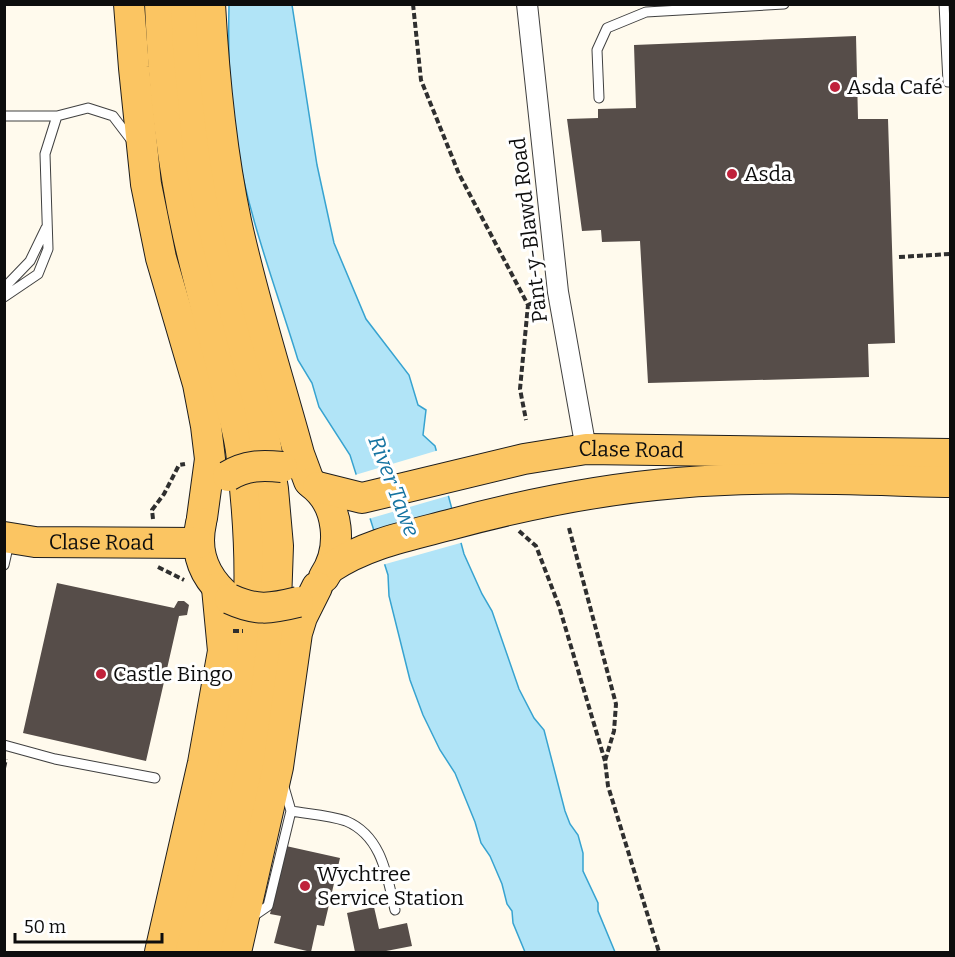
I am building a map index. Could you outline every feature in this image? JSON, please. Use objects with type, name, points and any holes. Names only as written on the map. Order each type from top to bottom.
[{"type":"main road","points":[[129,4],[142,155],[161,258],[198,384],[219,468],[200,531],[204,569],[223,593],[246,606],[270,609],[315,586]]},
{"type":"main road","points":[[160,4],[172,156],[240,449],[249,547],[249,601],[238,704],[227,767],[184,952]]},
{"type":"main road","points":[[186,4],[198,149],[213,226],[260,405],[273,489],[278,546],[276,603],[266,704],[212,952]]},
{"type":"main road","points":[[210,4],[222,142],[236,222],[299,454],[313,484],[330,506],[334,516],[336,541],[297,633],[278,767],[236,952]]},
{"type":"main road","name":"Clase Road","points":[[313,484],[362,498],[524,459],[586,449],[951,454]]},
{"type":"main road","points":[[219,468],[237,470],[261,464],[282,467],[313,484]]},
{"type":"main road","name":"Clase Road","points":[[315,586],[349,555],[377,545],[465,521],[572,497],[676,483],[752,479],[951,482]]},
{"type":"main road","name":"Clase Road","points":[[6,546],[35,542],[157,544],[200,531]]},
{"type":"main road","points":[[160,952],[203,763],[222,651],[223,593]]},
{"type":"street","name":"Pant-y-Blawd Road","points":[[527,4],[558,292],[586,449]]},
{"type":"lane","points":[[599,99],[597,50],[607,28],[646,12],[784,4]]},
{"type":"lane","points":[[944,4],[948,82],[951,82]]},
{"type":"lane","points":[[4,116],[57,116],[88,108],[112,116],[142,155]]},
{"type":"lane","points":[[4,297],[38,274],[48,249],[45,154],[57,116]]},
{"type":"lane","points":[[4,288],[9,277],[30,261],[47,226]]},
{"type":"lane","points":[[4,745],[55,759],[155,778]]},
{"type":"lane","points":[[242,922],[268,906],[291,811],[278,767]]},
{"type":"lane","points":[[291,811],[344,820],[364,831],[376,846],[385,869],[395,910]]},
{"type":"path","points":[[413,4],[421,80],[459,174],[528,305],[520,389],[526,420]]},
{"type":"path","points":[[899,256],[951,254]]},
{"type":"path","points":[[157,544],[152,510],[164,494],[179,465],[219,468]]},
{"type":"path","points":[[569,528],[616,704],[614,731],[605,761]]},
{"type":"path","points":[[518,531],[536,546],[559,606],[605,761],[608,786],[659,952]]},
{"type":"water","name":"River Tawe","points":[[229,5],[292,5],[317,165],[334,243],[366,319],[409,375],[418,405],[426,410],[423,435],[435,446],[464,554],[492,611],[519,689],[534,718],[544,730],[565,811],[578,835],[583,853],[583,871],[598,903],[598,911],[615,952],[525,952],[513,923],[512,911],[507,904],[502,884],[490,856],[481,843],[455,773],[440,750],[423,715],[410,680],[389,596],[388,575],[350,455],[319,407],[312,383],[298,360],[255,224],[236,141],[230,73]]},
{"type":"pier","points":[[439,450],[451,495],[368,519],[355,475]]},
{"type":"pier","points":[[455,510],[464,542],[382,565],[373,533]]},
{"type":"building","name":"Asda","points":[[856,36],[858,119],[888,119],[895,343],[868,344],[869,377],[648,383],[640,241],[602,242],[601,230],[582,231],[567,119],[598,118],[598,109],[636,108],[634,45]]},
{"type":"building","name":"Castle Bingo","points":[[57,583],[174,608],[178,601],[184,601],[189,605],[187,615],[179,616],[146,761],[23,733]]},
{"type":"building","name":"Wychtree Service Station","points":[[286,846],[340,858],[324,926],[317,925],[311,952],[274,943],[281,916],[270,914]]},
{"type":"building","points":[[374,907],[379,929],[407,923],[412,946],[381,952],[355,952],[347,913]]},
{"type":"place","name":"Asda Café","points":[[835,87]]},
{"type":"place","name":"Asda","points":[[732,174]]},
{"type":"place","name":"Castle Bingo","points":[[101,674]]},
{"type":"place","name":"Wychtree Service Station","points":[[305,886]]}]
